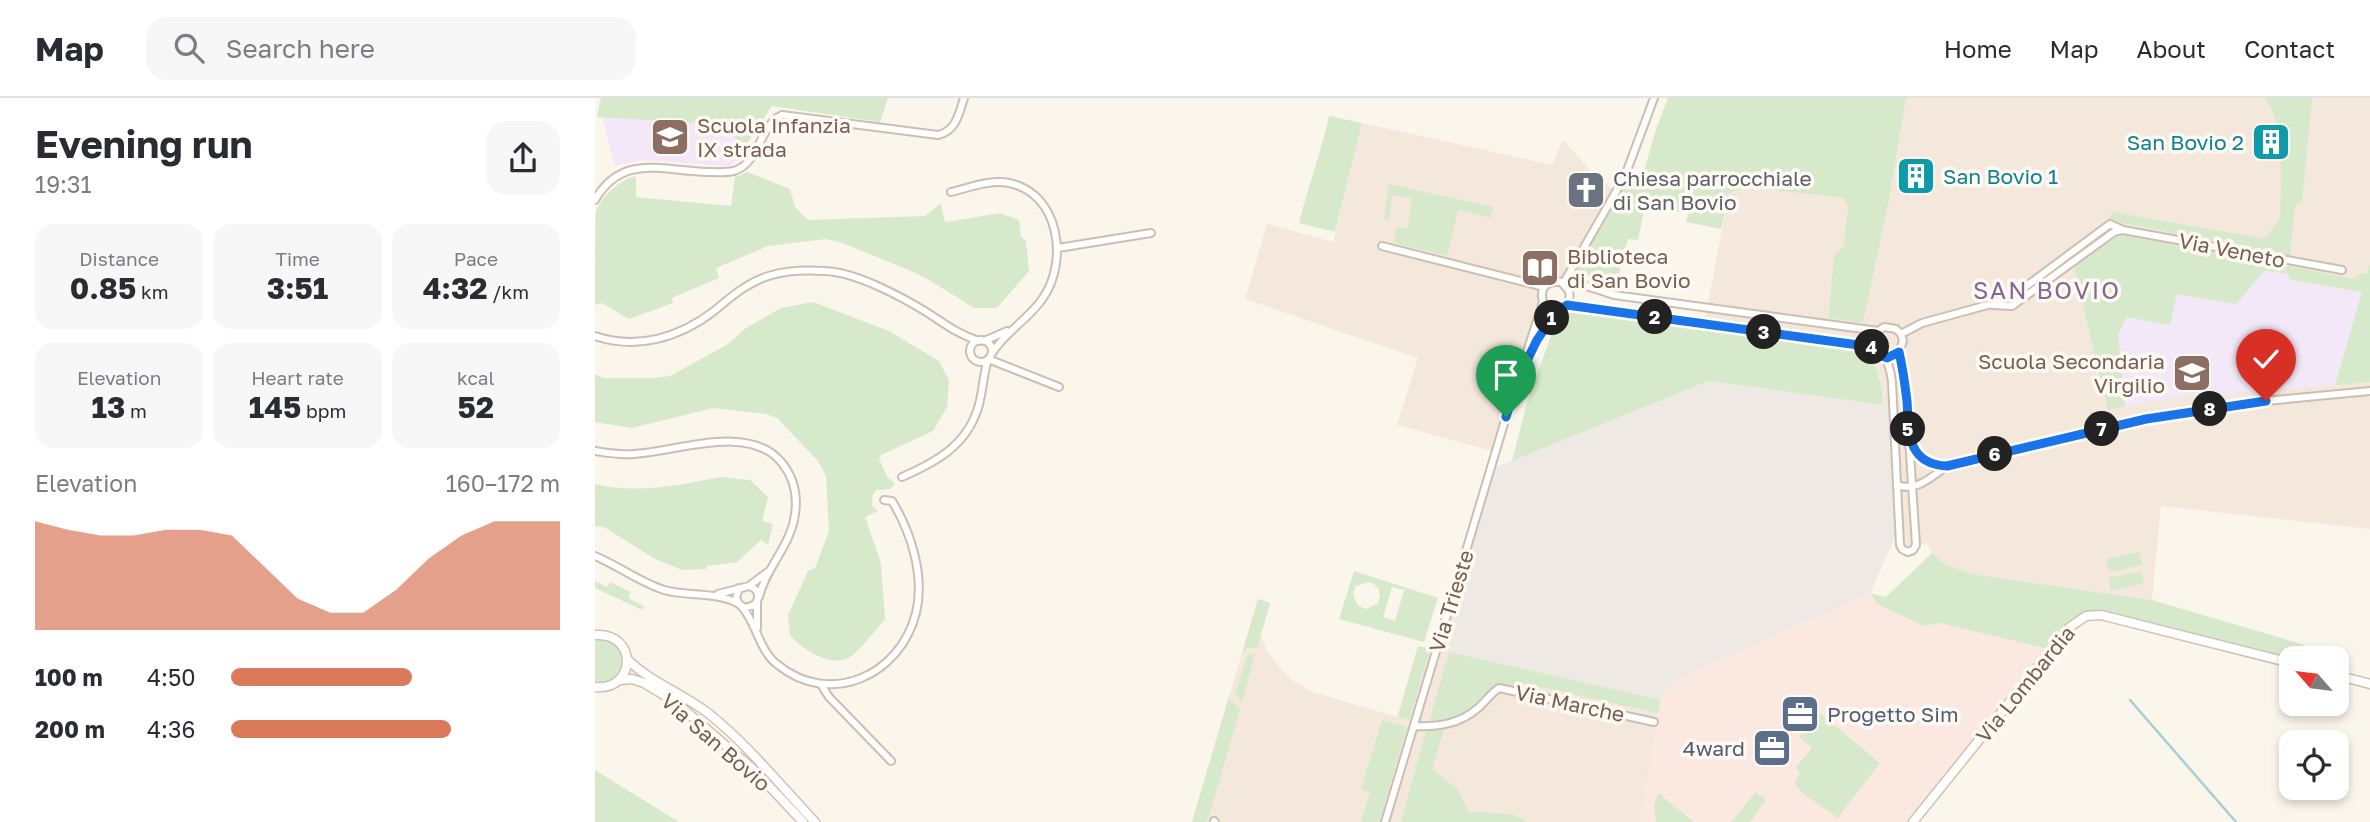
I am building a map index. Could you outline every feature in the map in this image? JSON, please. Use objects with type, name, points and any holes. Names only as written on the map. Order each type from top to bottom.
[{"type":"main road","name":"Via Lombardia","points":[[1913,822],[2070,626],[2086,616],[2101,615],[2279,660]]},
{"type":"main road","name":"Via San Bovio","points":[[595,635],[605,635],[616,640],[623,646],[627,659],[646,675],[692,700],[723,725],[814,822]]},
{"type":"main road","points":[[620,680],[625,672],[627,659]]},
{"type":"main road","points":[[2349,678],[2370,684]]},
{"type":"main road","name":"Via San Bovio","points":[[595,687],[607,687],[620,680],[632,680],[644,683],[674,701],[754,770],[803,822]]},
{"type":"street","points":[[595,200],[610,179],[630,169],[722,172],[736,170],[758,150],[770,126],[782,115],[938,135],[947,133],[954,126],[964,98]]},
{"type":"street","points":[[1563,284],[1625,176],[1654,98]]},
{"type":"street","points":[[951,192],[1006,182],[1031,191],[1048,212],[1058,248],[1056,267],[1043,298],[1012,328],[990,356],[978,362],[972,356],[972,345],[1012,328]]},
{"type":"street","name":"Via Veneto","points":[[1901,334],[1922,323],[2013,296],[2111,224],[2123,230],[2341,270]]},
{"type":"street","points":[[1058,248],[1151,233]]},
{"type":"street","points":[[1382,246],[1545,287]]},
{"type":"street","points":[[595,336],[619,343],[653,341],[692,325],[712,313],[735,293],[773,274],[815,271],[843,274],[876,286],[928,313],[955,331],[991,347],[972,424],[961,441],[945,456],[902,477]]},
{"type":"street","points":[[1517,381],[1543,302],[1542,293],[1552,282],[1580,283],[1613,295],[1878,331]]},
{"type":"street","points":[[1563,284],[1570,293],[1567,305]]},
{"type":"street","points":[[1543,302],[1548,309],[1557,311]]},
{"type":"street","points":[[1517,381],[1537,340],[1557,311],[1567,305],[1873,347]]},
{"type":"street","points":[[1885,357],[1892,382],[1900,545],[1908,552],[1916,545],[1906,398],[1899,352],[1903,341],[1901,334],[1892,327],[1884,327],[1878,331],[1873,347],[1878,354],[1892,357],[1899,352]]},
{"type":"street","points":[[955,331],[972,356],[981,375],[982,388]]},
{"type":"street","points":[[990,356],[1059,387]]},
{"type":"street","name":"Via Trieste","points":[[1385,822],[1517,381]]},
{"type":"street","points":[[1897,485],[1912,487],[1929,480],[1947,466],[2146,419],[2266,401],[2370,391]]},
{"type":"street","points":[[1909,439],[1914,449],[1926,460],[1947,466]]},
{"type":"street","points":[[595,451],[632,454],[725,442],[755,444],[767,449],[780,460],[791,475],[796,500],[787,543],[751,607],[713,596],[685,595],[665,590],[643,582],[595,555]]},
{"type":"street","points":[[739,588],[736,598],[757,630],[764,648],[776,664],[797,678],[823,686],[860,680],[871,674],[899,647],[911,627],[918,594],[914,556],[902,518],[892,501],[884,500]]},
{"type":"street","points":[[713,596],[749,586],[770,570]]},
{"type":"street","points":[[749,586],[755,588],[757,630]]},
{"type":"street","points":[[823,686],[829,697],[891,761]]},
{"type":"street","name":"Via Marche","points":[[1414,726],[1439,726],[1461,719],[1499,688],[1654,722]]},
{"type":"shaded area","points":[[1906,98],[2370,98],[2370,529],[2161,506],[2152,600],[1972,574],[1944,564],[1927,544],[1916,545],[1914,549],[1904,551],[1897,533],[1890,407],[1883,405],[1880,376],[1703,329],[1729,194],[1743,187],[1845,198],[1848,208],[1843,247],[1834,256],[1828,317],[1863,323],[1889,200]]},
{"type":"shaded area","name":"Scuola Infanzia IX strada","points":[[602,117],[695,123],[720,128],[750,149],[732,165],[642,160],[615,166]]},
{"type":"shaded area","points":[[1362,123],[1552,165],[1563,140],[1593,173],[1614,191],[1562,281],[1558,280],[1540,292],[1540,302],[1493,451],[1397,425],[1418,358],[1245,299],[1267,224],[1333,242]]},
{"type":"shaded area","points":[[2264,270],[2287,274],[2292,281],[2362,292],[2335,385],[2245,392],[2200,399],[2192,394],[2125,406],[2118,335],[2126,317],[2176,294],[2236,304]]},
{"type":"shaded area","points":[[1708,381],[1890,406],[1897,533],[1870,593],[1675,680],[1661,700],[1440,651],[1494,468]]},
{"type":"shaded area","points":[[1870,593],[1877,604],[1940,623],[2048,649],[1910,822],[1639,822],[1661,700],[1675,680]]},
{"type":"shaded area","points":[[1258,599],[1270,603],[1261,635],[1266,649],[1293,681],[1313,692],[1397,717],[1418,646],[1661,700],[1639,822],[1192,822]]},
{"type":"green space","points":[[601,98],[888,98],[880,122],[772,106],[746,145],[720,128],[695,123],[597,117]]},
{"type":"green space","points":[[1668,98],[1906,98],[1889,200],[1863,323],[1828,318],[1834,256],[1843,247],[1848,208],[1844,198],[1743,187],[1729,194],[1721,229],[1686,222],[1688,214],[1645,206],[1638,240],[1628,239],[1617,282],[1581,274],[1577,269],[1631,175],[1644,171]]},
{"type":"green space","points":[[2265,98],[2312,98],[2302,202],[2295,205],[2290,256],[2108,220],[2113,212],[2265,239],[2280,218],[2281,189],[2280,134]]},
{"type":"green space","points":[[1329,116],[1362,123],[1335,232],[1299,223]]},
{"type":"green space","points":[[747,172],[790,189],[795,207],[808,220],[925,216],[941,203],[944,220],[947,222],[1000,213],[1019,220],[1021,237],[1026,241],[1029,271],[997,308],[974,308],[909,270],[826,239],[768,246],[716,268],[719,278],[672,298],[673,303],[629,319],[602,303],[595,305],[596,211],[612,189],[636,176],[636,197],[731,206],[735,177]]},
{"type":"green space","points":[[1389,184],[1493,207],[1491,218],[1458,210],[1447,256],[1394,243],[1396,227],[1408,228],[1412,198],[1392,195],[1389,220],[1384,219]]},
{"type":"green space","points":[[2117,234],[2355,279],[2361,273],[2367,274],[2370,264],[2370,382],[2335,385],[2362,292],[2292,280],[2287,274],[2265,270],[2236,304],[2177,294],[2170,325],[2126,317],[2118,335],[2125,406],[2108,410],[2074,267]]},
{"type":"green space","points":[[813,302],[889,331],[939,361],[949,380],[947,407],[933,431],[881,455],[879,459],[888,478],[895,484],[890,489],[877,490],[873,494],[872,505],[878,511],[865,517],[881,563],[885,619],[858,650],[842,660],[818,656],[790,636],[788,615],[808,571],[815,568],[829,531],[826,476],[818,461],[777,418],[766,414],[713,408],[632,428],[595,422],[595,374],[604,378],[670,376],[728,344],[746,328],[781,308]]},
{"type":"green space","points":[[1574,309],[1858,349],[1875,367],[1882,389],[1883,405],[1708,381],[1512,461],[1526,406],[1554,327],[1558,319]]},
{"type":"green space","points":[[721,477],[750,480],[768,497],[762,521],[773,524],[768,545],[761,540],[737,562],[707,566],[706,569],[682,570],[655,559],[604,527],[595,526],[595,484],[643,488]]},
{"type":"green space","points":[[2139,552],[2142,565],[2109,572],[2106,559]]},
{"type":"green space","points":[[1932,553],[1944,564],[1972,574],[2152,600],[2305,645],[2279,646],[2279,656],[2097,611],[2088,612],[2073,620],[2048,649],[1940,623],[1924,626],[1877,604],[1870,593],[1886,597]]},
{"type":"green space","points":[[1354,571],[1438,598],[1424,642],[1339,619]],"holes":[[[1369,582],[1377,587],[1380,596],[1378,603],[1367,609],[1358,606],[1353,595],[1356,586]],[[1392,587],[1404,590],[1395,621],[1383,617]]]},
{"type":"green space","points":[[2141,571],[2144,583],[2111,591],[2108,578]]},
{"type":"green space","points":[[595,581],[607,587],[610,582],[631,592],[628,598],[644,606],[642,610],[595,588]]},
{"type":"green space","points":[[1258,599],[1270,603],[1257,648],[1248,648],[1242,653]]},
{"type":"green space","points":[[601,638],[619,648],[623,664],[615,678],[595,683],[595,639]]},
{"type":"green space","points":[[1418,646],[1430,649],[1409,720],[1398,717]]},
{"type":"green space","points":[[1449,652],[1661,700],[1658,713],[1523,683],[1520,688],[1498,684],[1467,711],[1450,719],[1429,722]]},
{"type":"green space","points":[[1248,654],[1255,654],[1242,702],[1235,694]]},
{"type":"green space","points":[[1229,696],[1240,709],[1210,813],[1206,822],[1192,822]]},
{"type":"green space","points":[[1820,713],[1880,763],[1838,818],[1802,793],[1794,782],[1800,774],[1796,767],[1812,748],[1799,737]]},
{"type":"green space","points":[[1382,720],[1407,727],[1379,822],[1361,822],[1370,792],[1361,789]]},
{"type":"green space","points":[[1444,729],[1432,769],[1458,790],[1469,812],[1512,814],[1528,822],[1401,822],[1426,731]]},
{"type":"green space","points":[[595,770],[679,822],[595,822]]},
{"type":"green space","points":[[1756,792],[1766,800],[1750,822],[1731,822]]},
{"type":"green space","points":[[1658,793],[1694,822],[1656,822],[1654,806]]},
{"type":"waterway","points":[[2130,700],[2236,822]]},
{"type":"place","name":"Scuola Infanzia IX strada","points":[[670,137]]},
{"type":"place","name":"San Bovio 2","points":[[2271,142]]},
{"type":"place","name":"San Bovio 1","points":[[1916,176]]},
{"type":"place","name":"Chiesa parrocchiale di San Bovio","points":[[1586,190]]},
{"type":"place","name":"Biblioteca di San Bovio","points":[[1540,268]]},
{"type":"place","name":"Scuola Secondaria Virgilio","points":[[2192,373]]},
{"type":"place","name":"Progetto Sim","points":[[1800,714]]},
{"type":"place","name":"4ward","points":[[1772,748]]},
{"type":"district","name":"SAN BOVIO","points":[[2047,289]]},
{"type":"route","points":[[1506,417],[1517,381],[1537,340],[1557,311],[1567,305],[1873,347],[1878,354],[1887,358],[1899,352],[1909,439],[1919,454],[1939,466],[2146,419],[2266,401]]}]
